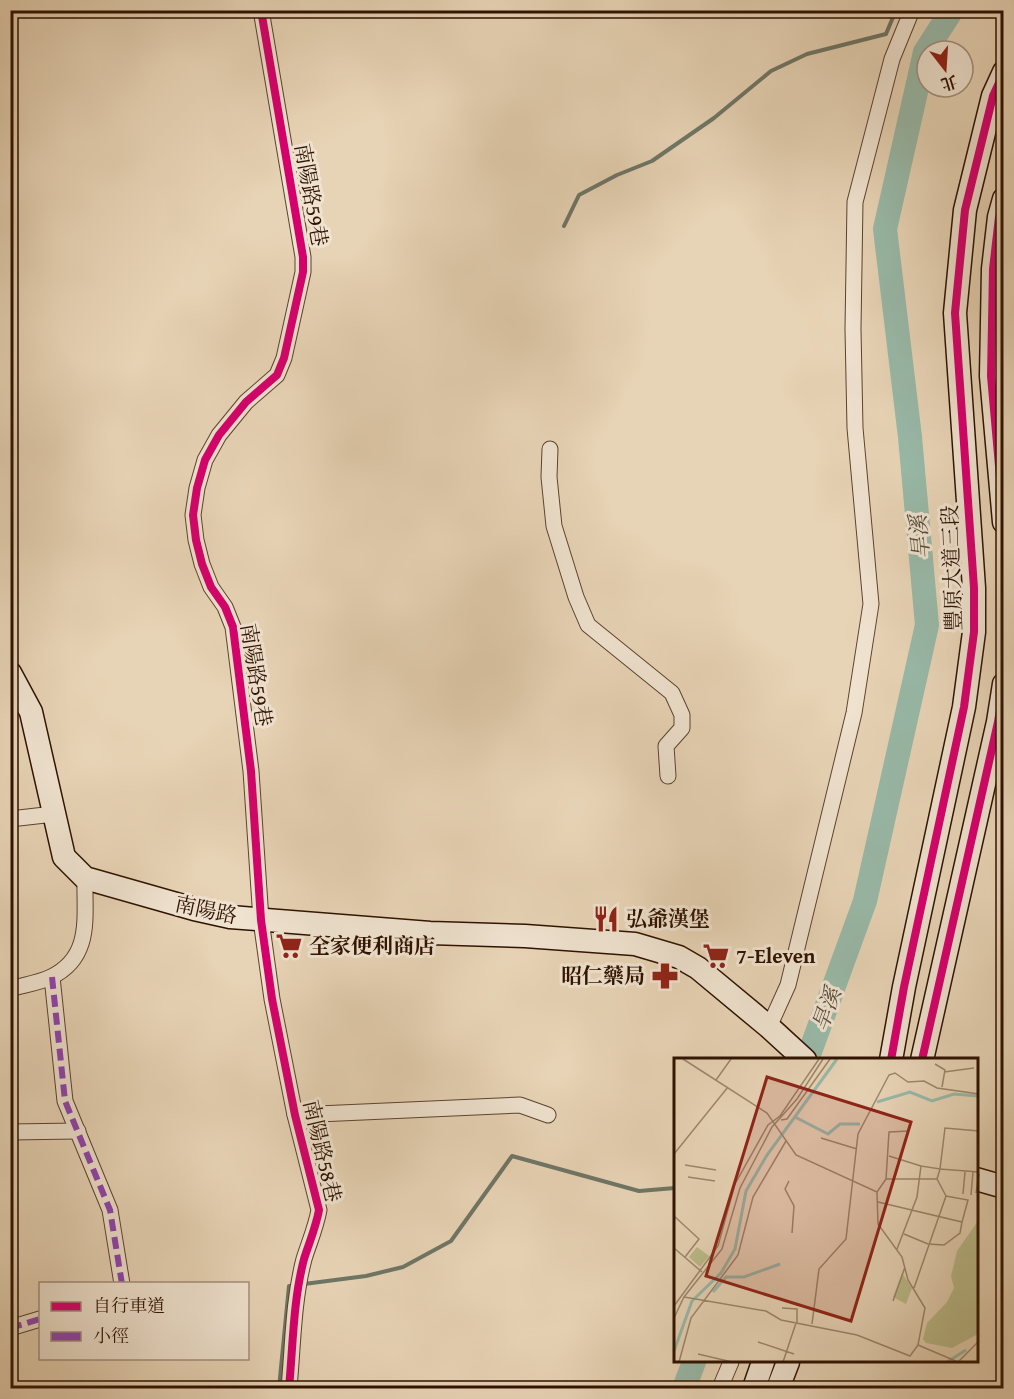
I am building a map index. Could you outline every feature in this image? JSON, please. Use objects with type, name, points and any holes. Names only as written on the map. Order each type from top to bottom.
[{"type":"street","name":"南陽路59巷","points":[[261,10],[303,256],[303,272],[284,358],[277,375],[246,402],[219,435],[206,460],[197,488],[193,515],[202,564],[211,587],[225,608],[233,627],[251,771],[261,920]]},
{"type":"street","points":[[772,1030],[788,985],[851,724],[871,604],[855,428],[853,329],[855,202],[891,59],[912,10]]},
{"type":"street","name":"豐原大道三段","points":[[891,1058],[904,987],[964,707],[974,632],[974,588],[955,313],[965,210],[993,96],[1004,72]]},
{"type":"street","points":[[1004,200],[999,218],[993,269],[991,376],[1004,522]]},
{"type":"street","points":[[550,449],[549,477],[554,526],[576,597],[588,625],[672,693],[682,715],[682,728],[666,746],[668,776]]},
{"type":"street","name":"南陽路","points":[[10,673],[31,712],[64,857],[85,878],[230,917],[430,933],[525,936],[635,944],[679,957],[698,968],[803,1058]]},
{"type":"street","points":[[922,1058],[998,722],[1004,684]]},
{"type":"street","points":[[10,819],[54,814]]},
{"type":"street","points":[[10,989],[52,977],[74,960],[84,939],[85,878]]},
{"type":"street","name":"南陽路58巷","points":[[261,920],[272,999],[295,1115],[319,1210],[317,1224],[304,1260],[294,1321],[289,1389]]},
{"type":"street","points":[[52,977],[65,1101],[110,1210],[122,1282]]},
{"type":"street","points":[[295,1115],[520,1105],[548,1115]]},
{"type":"street","points":[[10,1132],[78,1131]]},
{"type":"street","points":[[978,1180],[1004,1187]]},
{"type":"street","points":[[10,1328],[39,1319]]},
{"type":"street","points":[[720,1389],[731,1363]]},
{"type":"street","points":[[754,1389],[763,1363]]},
{"type":"street","points":[[777,1389],[788,1363]]},
{"type":"waterway","points":[[564,226],[579,195],[617,175],[652,161],[714,118],[771,71],[807,54],[886,34],[896,10]]},
{"type":"waterway","name":"旱溪","points":[[808,1058],[865,901],[927,625],[910,437],[885,229],[925,52],[952,10]]},
{"type":"waterway","points":[[304,1284],[366,1276],[403,1267],[451,1241],[512,1156],[639,1191],[674,1188]]},
{"type":"waterway","points":[[279,1388],[289,1286],[294,1286]]},
{"type":"waterway","name":"旱溪","points":[[684,1388],[694,1363]]},
{"type":"marked path","points":[[52,977],[65,1101],[110,1210],[122,1282]]},
{"type":"marked path","points":[[10,1328],[39,1319]]},
{"type":"cycle path","points":[[261,10],[303,257],[303,272],[284,358],[277,375],[246,402],[219,435],[205,460],[197,488],[193,515],[202,564],[211,587],[225,607],[233,627],[251,771],[261,920],[272,999],[295,1115],[319,1210],[304,1259],[298,1291],[289,1388]]},
{"type":"cycle path","points":[[891,1058],[904,987],[964,707],[974,632],[974,588],[955,313],[965,210],[993,96],[1004,72]]},
{"type":"cycle path","points":[[1004,199],[999,217],[993,269],[991,376],[1004,522]]},
{"type":"cycle path","points":[[922,1058],[998,722],[1004,684]]},
{"type":"place","name":"弘爺漢堡","points":[[606,919]]},
{"type":"place","name":"全家便利商店","points":[[289,946]]},
{"type":"place","name":"7-Eleven","points":[[716,956]]},
{"type":"place","name":"昭仁藥局","points":[[665,976]]}]
